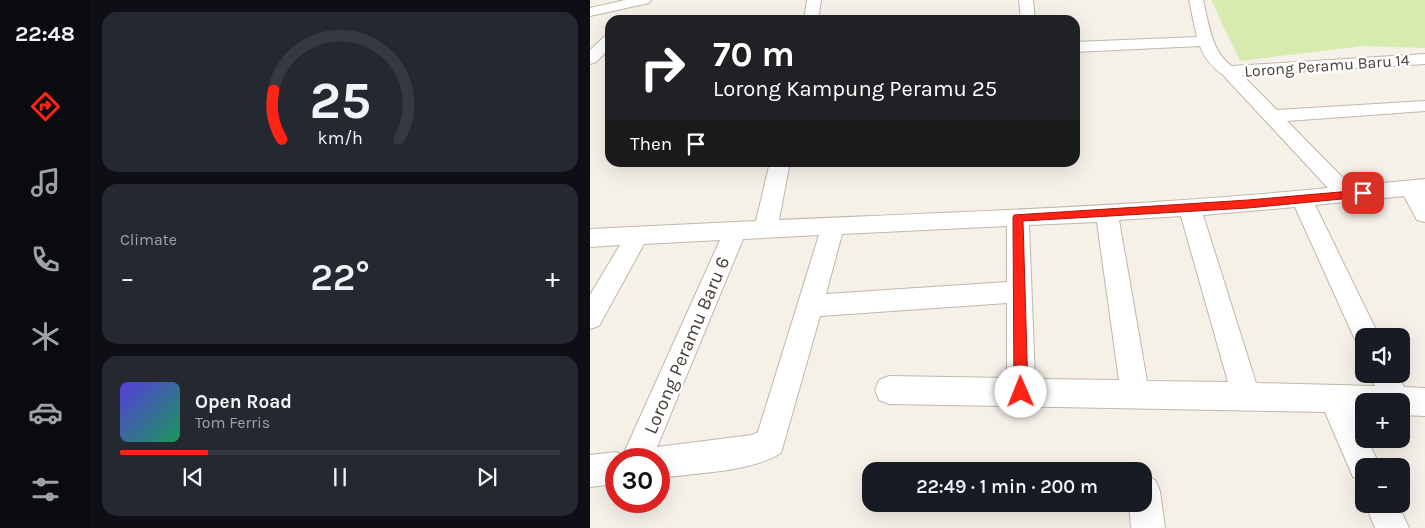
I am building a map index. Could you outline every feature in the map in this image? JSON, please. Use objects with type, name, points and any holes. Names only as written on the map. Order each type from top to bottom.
[{"type":"street","points":[[590,12],[645,0]]},
{"type":"street","points":[[632,15],[645,0]]},
{"type":"street","points":[[812,15],[814,0]]},
{"type":"street","points":[[1026,0],[1028,15]]},
{"type":"street","points":[[1196,0],[1206,41],[1215,61],[1229,71],[1347,195]]},
{"type":"street","points":[[1080,47],[1206,41]]},
{"type":"street","name":"Lorong Peramu Baru 14","points":[[1229,71],[1425,59]]},
{"type":"street","points":[[1272,116],[1425,106]]},
{"type":"street","points":[[766,229],[779,167]]},
{"type":"street","points":[[590,238],[1190,208],[1347,195],[1417,187],[1425,214]]},
{"type":"street","points":[[1302,199],[1362,328]]},
{"type":"street","points":[[1190,208],[1246,396]]},
{"type":"street","points":[[1107,213],[1135,394]]},
{"type":"street","points":[[1018,218],[1021,392]]},
{"type":"street","points":[[670,461],[752,450],[761,448],[770,442],[833,226]]},
{"type":"street","name":"Lorong Peramu Baru 6","points":[[642,448],[735,230]]},
{"type":"street","points":[[590,318],[638,235]]},
{"type":"street","points":[[810,306],[1019,292]]},
{"type":"street","points":[[889,390],[1355,399]]},
{"type":"street","points":[[1334,399],[1360,458]]},
{"type":"street","points":[[1410,401],[1425,402]]},
{"type":"street","points":[[590,471],[605,469]]},
{"type":"street","points":[[1146,512],[1148,528]]},
{"type":"street","points":[[1385,513],[1392,528]]},
{"type":"green space","points":[[1211,0],[1425,0],[1425,48],[1363,46],[1240,61]]},
{"type":"route","points":[[1021,392],[1018,218],[1248,204],[1363,193]]}]
